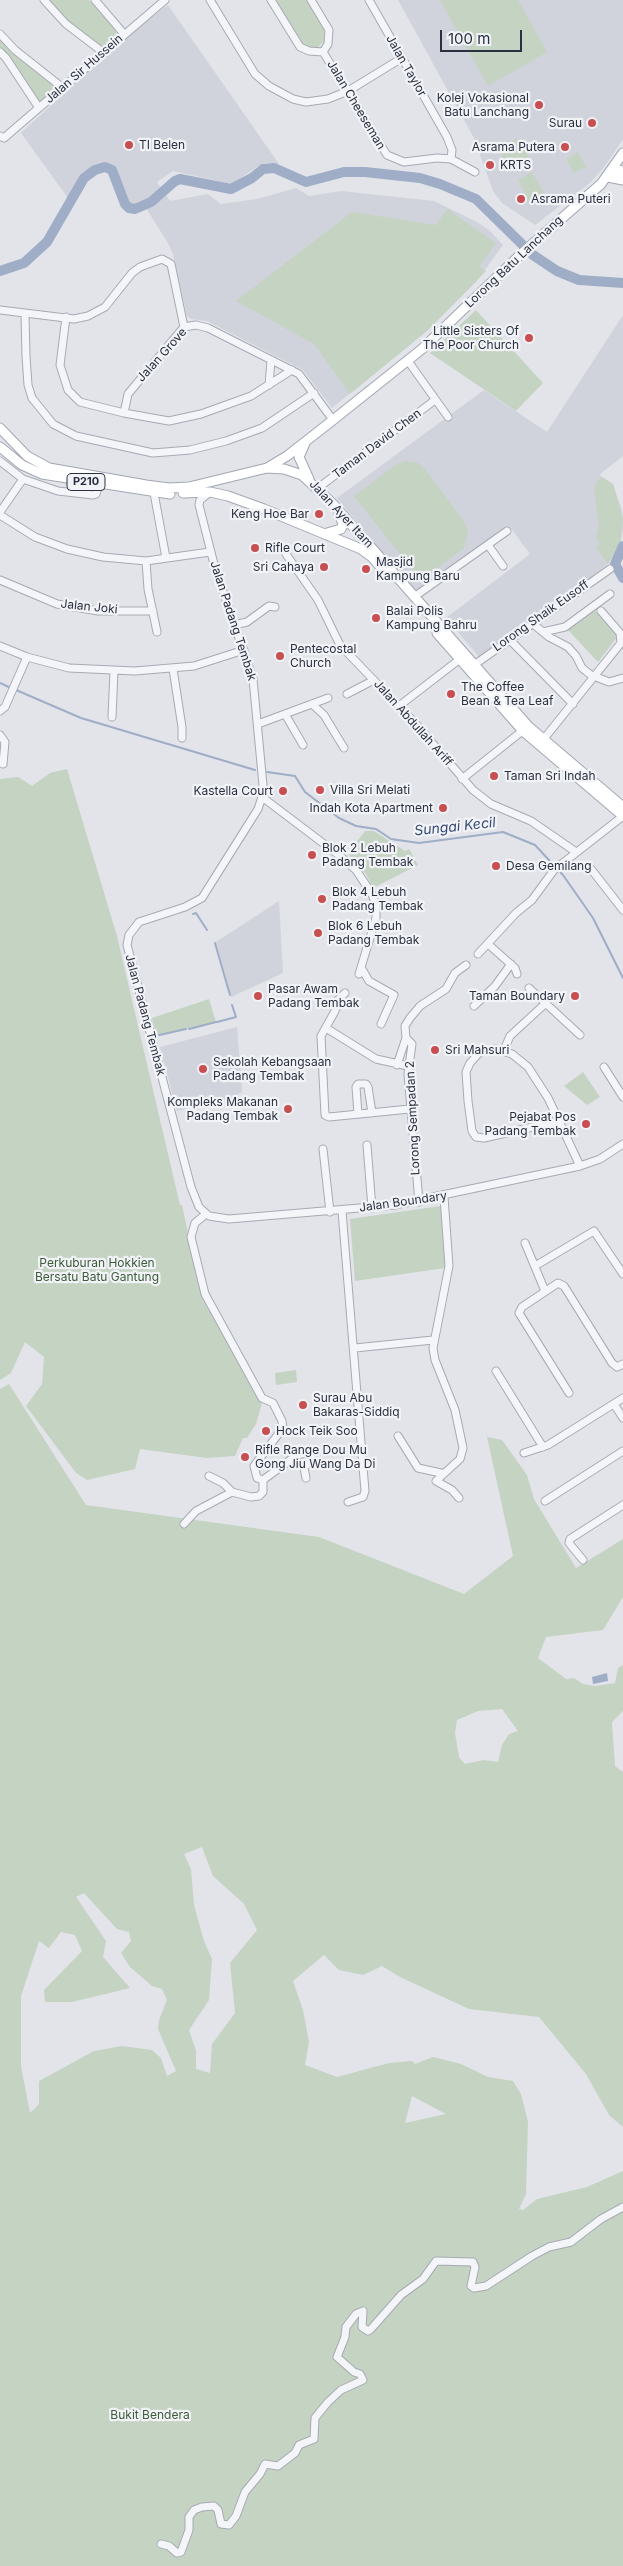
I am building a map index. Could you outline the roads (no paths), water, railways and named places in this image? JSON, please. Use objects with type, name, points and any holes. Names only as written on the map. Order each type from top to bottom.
[{"type":"main road","name":"Lorong Batu Lanchang","points":[[267,468],[334,420],[408,361],[610,173],[623,153]]},
{"type":"main road","points":[[610,173],[623,172]]},
{"type":"main road","points":[[610,173],[623,180]]},
{"type":"main road","name":"Jalan Ayer Itam","points":[[0,428],[4,437],[27,456],[50,468],[157,487],[189,487],[267,468],[294,471],[310,480],[334,504],[474,665],[526,728],[543,740],[620,806],[623,816]]},
{"type":"main road","points":[[306,441],[299,457],[310,480]]},
{"type":"main road","name":"Jalan Ayer Itam","points":[[0,447],[32,470],[62,478],[154,493],[210,492],[228,496],[326,533],[372,557],[460,659],[526,728],[620,806]]},
{"type":"main road","points":[[326,533],[337,532],[342,527],[342,520],[334,504]]},
{"type":"street","points":[[44,0],[66,24],[104,53]]},
{"type":"street","points":[[95,0],[124,34]]},
{"type":"street","name":"Jalan Sir Hussein","points":[[1,137],[63,88],[165,0]]},
{"type":"street","points":[[210,0],[255,74],[275,90],[306,102],[328,100],[348,91],[402,58]]},
{"type":"street","name":"Jalan Cheeseman","points":[[271,0],[300,46],[309,51],[323,52]]},
{"type":"street","name":"Jalan Cheeseman","points":[[311,0],[329,30],[328,44],[323,52]]},
{"type":"street","name":"Jalan Taylor","points":[[370,0],[447,137],[452,150],[451,159]]},
{"type":"street","points":[[0,34],[15,50],[63,88]]},
{"type":"street","points":[[0,52],[39,108]]},
{"type":"street","name":"Jalan Cheeseman","points":[[323,52],[383,151],[392,159],[404,162],[437,158],[451,159],[475,172]]},
{"type":"street","points":[[0,310],[66,318],[83,318],[100,311],[132,273],[148,262],[162,259],[171,264],[184,327]]},
{"type":"street","points":[[25,314],[28,385],[32,398],[53,424],[76,436],[153,453],[190,450],[226,441],[262,428],[314,393]]},
{"type":"street","points":[[66,318],[60,366],[68,390],[80,402],[150,419],[177,420],[231,404],[269,385],[292,370]]},
{"type":"street","name":"Jalan Grove","points":[[124,413],[133,388],[184,327],[196,325],[208,328],[292,370],[304,379],[334,420]]},
{"type":"street","points":[[269,385],[271,360]]},
{"type":"street","points":[[408,361],[448,417]]},
{"type":"street","name":"Taman David Chen","points":[[318,488],[435,400]]},
{"type":"street","points":[[0,461],[22,479],[58,491],[93,495],[96,494],[99,484]]},
{"type":"street","points":[[22,479],[0,514],[35,537],[67,549],[103,557],[146,561],[210,552]]},
{"type":"street","name":"Jalan Padang Tembak","points":[[210,492],[199,502],[210,552]]},
{"type":"street","points":[[154,493],[166,558]]},
{"type":"street","name":"Jalan Padang Tembak","points":[[180,493],[190,496],[195,502],[253,679],[258,724],[262,797],[258,809],[202,898],[185,907],[139,922],[128,939],[128,950],[192,1187],[197,1202],[206,1214]]},
{"type":"street","points":[[414,597],[506,532]]},
{"type":"street","points":[[488,545],[503,566]]},
{"type":"street","name":"Jalan Abdullah Ariff","points":[[286,554],[318,600],[340,645],[399,706],[462,779],[489,803],[531,821],[576,852]]},
{"type":"street","points":[[146,561],[157,632]]},
{"type":"street","name":"Lorong Shaik Eusoff","points":[[474,665],[610,569]]},
{"type":"street","name":"Jalan Joki","points":[[0,580],[57,604],[98,611],[153,611]]},
{"type":"street","points":[[543,632],[565,627],[610,594]]},
{"type":"street","points":[[234,625],[247,622],[269,606],[274,607]]},
{"type":"street","points":[[543,740],[595,677],[602,664],[622,640],[620,633],[601,610]]},
{"type":"street","points":[[532,623],[568,647],[582,668],[595,677],[609,682],[623,678]]},
{"type":"street","points":[[509,639],[573,704]]},
{"type":"street","points":[[0,646],[27,657],[69,668],[114,671],[173,670],[218,660],[244,650]]},
{"type":"street","points":[[0,711],[5,708],[27,657]]},
{"type":"street","points":[[399,706],[460,659]]},
{"type":"street","points":[[173,670],[182,738]]},
{"type":"street","points":[[112,717],[114,671]]},
{"type":"street","points":[[347,694],[374,680]]},
{"type":"street","points":[[258,724],[328,698]]},
{"type":"street","points":[[312,704],[324,715],[344,748]]},
{"type":"street","points":[[286,714],[303,745]]},
{"type":"street","points":[[462,779],[526,728]]},
{"type":"street","points":[[0,735],[5,742],[3,764]]},
{"type":"street","points":[[262,797],[356,870],[371,893],[376,906],[376,918],[361,971],[368,980],[394,995],[381,1024]]},
{"type":"street","points":[[478,954],[538,894],[556,869],[623,816]]},
{"type":"street","points":[[592,869],[623,910]]},
{"type":"street","points":[[488,944],[516,969],[517,974]]},
{"type":"street","points":[[474,1006],[495,986],[511,964]]},
{"type":"street","points":[[396,1065],[406,1038],[405,1029],[410,1018],[420,1006],[446,989],[457,971],[466,965]]},
{"type":"street","points":[[529,988],[580,1035]]},
{"type":"street","points":[[345,993],[338,1000],[321,1036],[323,1111],[329,1117],[410,1109]]},
{"type":"street","points":[[504,1050],[510,1036],[546,1003]]},
{"type":"street","points":[[326,1028],[376,1059],[396,1065],[408,1066]]},
{"type":"street","name":"Lorong Sempadan 2","points":[[406,1038],[412,1044],[408,1066],[419,1202]]},
{"type":"street","points":[[559,1121],[484,1138],[473,1134],[468,1101],[467,1067],[473,1058],[485,1050],[504,1050],[521,1061],[533,1073],[559,1121],[580,1166]]},
{"type":"street","points":[[604,1067],[623,1097]]},
{"type":"street","points":[[358,1114],[356,1087],[358,1084],[366,1084],[368,1087],[372,1113]]},
{"type":"street","name":"Jalan Boundary","points":[[206,1214],[214,1218],[229,1219],[330,1212],[419,1202],[580,1166],[600,1159],[623,1144]]},
{"type":"street","points":[[367,1145],[372,1208]]},
{"type":"street","points":[[323,1149],[330,1212]]},
{"type":"street","points":[[444,1197],[449,1266],[433,1340],[435,1360],[455,1410],[463,1448],[460,1459],[436,1479],[437,1483],[452,1490],[459,1498]]},
{"type":"street","points":[[342,1210],[355,1348],[365,1491],[363,1497],[348,1502]]},
{"type":"street","points":[[206,1214],[195,1223],[191,1237],[205,1294],[262,1398],[273,1403],[282,1421],[282,1430],[254,1466],[257,1478],[263,1480]]},
{"type":"street","points":[[535,1266],[592,1231],[601,1239],[623,1274]]},
{"type":"street","points":[[525,1243],[545,1291]]},
{"type":"street","points":[[569,1394],[520,1317],[522,1307],[558,1283],[564,1286],[612,1363],[617,1367],[623,1364]]},
{"type":"street","points":[[355,1348],[433,1340]]},
{"type":"street","points":[[496,1371],[543,1447]]},
{"type":"street","points":[[524,1453],[543,1447],[623,1398]]},
{"type":"street","points":[[614,1404],[623,1418]]},
{"type":"street","points":[[398,1436],[418,1468],[441,1473]]},
{"type":"street","points":[[545,1501],[623,1451]]},
{"type":"street","points":[[263,1480],[297,1455],[306,1453],[312,1458],[304,1468],[306,1478]]},
{"type":"street","points":[[208,1476],[223,1483],[232,1492],[251,1497],[259,1496],[263,1492],[263,1480]]},
{"type":"street","points":[[184,1524],[196,1511],[232,1492]]},
{"type":"street","points":[[584,1560],[569,1543],[570,1539],[623,1505]]},
{"type":"street","points":[[161,2544],[169,2546],[177,2553],[181,2552],[189,2530],[189,2517],[194,2510],[202,2507],[214,2506],[218,2510],[221,2524],[225,2525],[232,2522],[245,2492],[260,2474],[263,2466],[268,2463],[278,2466],[295,2453],[298,2445],[314,2439],[314,2418],[340,2390],[363,2380],[360,2374],[354,2372],[337,2357],[345,2337],[346,2328],[361,2310],[364,2312],[362,2327],[368,2331],[401,2295],[423,2279],[436,2261],[473,2262],[475,2267],[471,2286],[479,2288],[540,2251],[574,2240],[601,2219],[623,2206]]},
{"type":"water","points":[[607,1673],[608,1681],[593,1684],[592,1677]]},
{"type":"waterway","points":[[0,271],[24,263],[47,242],[84,178],[95,170],[105,167],[112,170],[125,204],[129,208],[135,209],[151,202],[175,181],[180,179],[231,189],[252,178],[263,169],[274,168],[306,182],[344,172],[365,172],[420,178],[440,184],[476,199],[533,255],[557,271],[579,280],[623,283]]},
{"type":"waterway","points":[[623,546],[615,564],[623,578]]},
{"type":"waterway","name":"Sungai Kecil","points":[[0,683],[11,688]]},
{"type":"waterway","name":"Sungai Kecil","points":[[16,690],[81,718],[255,770]]},
{"type":"waterway","name":"Sungai Kecil","points":[[267,772],[295,776],[305,792],[339,818],[356,826],[376,829],[391,839],[419,843],[503,832],[535,845],[563,875],[593,918],[623,978]]},
{"type":"waterway","points":[[193,914],[196,913],[207,930]]},
{"type":"waterway","points":[[215,943],[230,995]]},
{"type":"waterway","points":[[217,1022],[236,1017],[232,1005]]},
{"type":"waterway","points":[[189,1029],[216,1022]]},
{"type":"waterway","points":[[155,1036],[186,1029]]},
{"type":"place","name":"Kolej Vokasional Batu Lanchang","points":[[539,105]]},
{"type":"place","name":"Surau","points":[[592,123]]},
{"type":"place","name":"TI Belen","points":[[129,145]]},
{"type":"place","name":"Asrama Putera","points":[[565,147]]},
{"type":"place","name":"KRTS","points":[[490,165]]},
{"type":"place","name":"Asrama Puteri","points":[[521,199]]},
{"type":"place","name":"Little Sisters Of The Poor Church","points":[[529,338]]},
{"type":"place","name":"Keng Hoe Bar","points":[[319,514]]},
{"type":"place","name":"Rifle Court","points":[[255,548]]},
{"type":"place","name":"Sri Cahaya","points":[[324,567]]},
{"type":"place","name":"Masjid Kampung Baru","points":[[366,569]]},
{"type":"place","name":"Balai Polis Kampung Bahru","points":[[376,618]]},
{"type":"place","name":"Pentecostal Church","points":[[280,656]]},
{"type":"place","name":"The Coffee Bean & Tea Leaf","points":[[451,694]]},
{"type":"place","name":"Taman Sri Indah","points":[[494,776]]},
{"type":"place","name":"Villa Sri Melati","points":[[320,790]]},
{"type":"place","name":"Kastella Court","points":[[283,791]]},
{"type":"place","name":"Indah Kota Apartment","points":[[443,808]]},
{"type":"place","name":"Blok 2 Lebuh Padang Tembak","points":[[312,855]]},
{"type":"place","name":"Desa Gemilang","points":[[496,866]]},
{"type":"place","name":"Blok 4 Lebuh Padang Tembak","points":[[322,899]]},
{"type":"place","name":"Blok 6 Lebuh Padang Tembak","points":[[318,933]]},
{"type":"place","name":"Pasar Awam Padang Tembak","points":[[258,996]]},
{"type":"place","name":"Taman Boundary","points":[[575,996]]},
{"type":"place","name":"Sri Mahsuri","points":[[435,1050]]},
{"type":"place","name":"Sekolah Kebangsaan Padang Tembak","points":[[203,1069]]},
{"type":"place","name":"Kompleks Makanan Padang Tembak","points":[[288,1109]]},
{"type":"place","name":"Pejabat Pos Padang Tembak","points":[[586,1124]]},
{"type":"place","name":"Surau Abu Bakaras-Siddiq","points":[[303,1405]]},
{"type":"place","name":"Hock Teik Soo","points":[[266,1431]]},
{"type":"place","name":"Rifle Range Dou Mu Gong Jiu Wang Da Di","points":[[245,1457]]},
{"type":"park label","name":"Perkuburan Hokkien Bersatu Batu Gantung","points":[[97,1270]]},
{"type":"park label","name":"Bukit Bendera","points":[[150,2415]]}]
